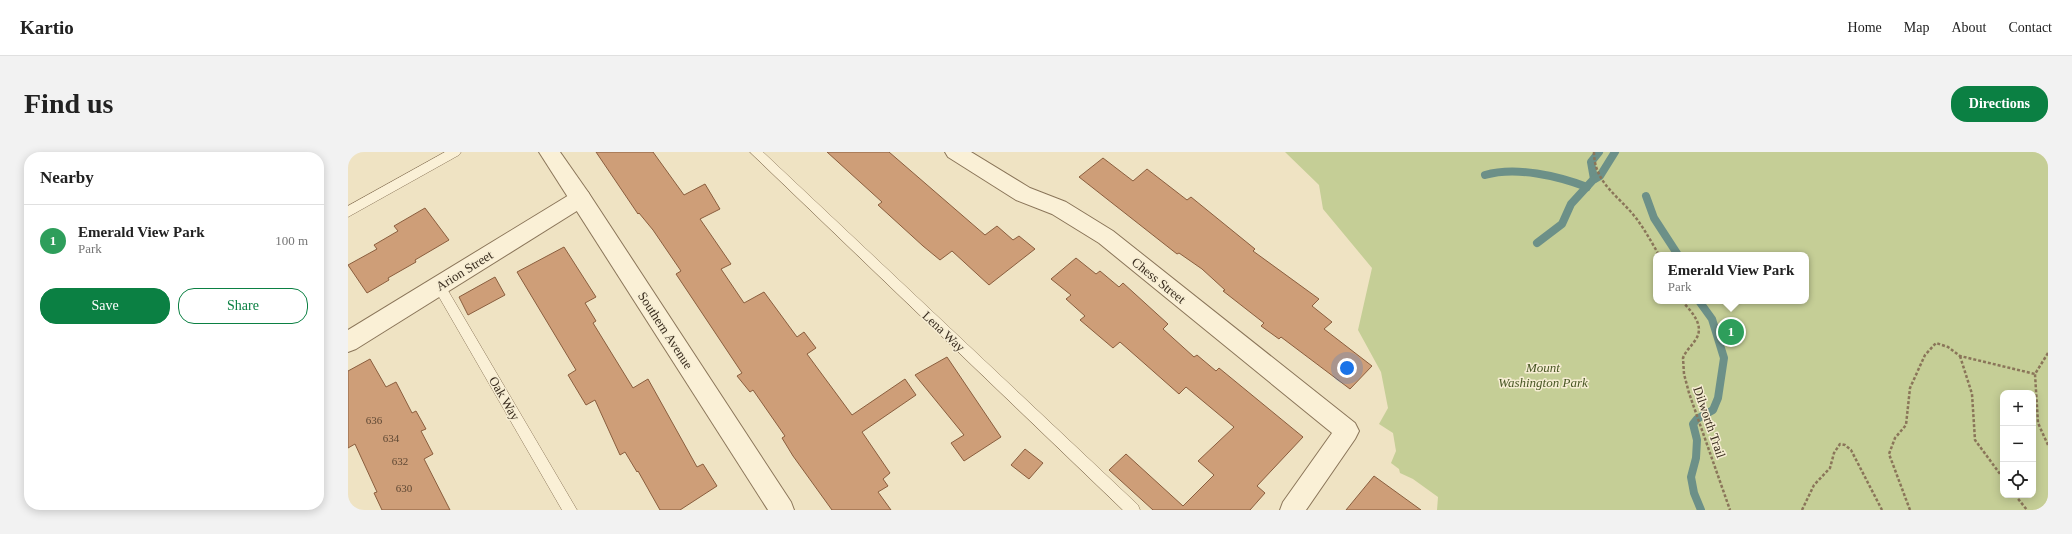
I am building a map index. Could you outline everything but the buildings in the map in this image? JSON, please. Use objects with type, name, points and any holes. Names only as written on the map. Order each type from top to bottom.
[{"type":"street","name":"Southern Avenue","points":[[549,152],[581,198],[782,510]]},
{"type":"street","name":"Chess Street","points":[[955,152],[1024,194],[1059,208],[1106,237],[1347,431],[1292,510]]},
{"type":"street","name":"Arion Street","points":[[348,342],[581,198]]},
{"type":"lane","points":[[348,212],[455,152]]},
{"type":"lane","name":"Lena Way","points":[[756,152],[1133,510]]},
{"type":"lane","name":"Oak Way","points":[[439,286],[570,510]]},
{"type":"path","points":[[1594,152],[1593,157],[1605,185],[1637,219],[1657,252]]},
{"type":"path","name":"Dilworth Trail","points":[[1684,304],[1696,320],[1699,328],[1698,336],[1684,353],[1682,362],[1691,404],[1706,440],[1730,510]]},
{"type":"path","points":[[1910,510],[1889,454],[1895,438],[1906,424],[1910,388],[1925,355],[1936,343],[1948,347],[1960,356],[2035,374]]},
{"type":"path","points":[[2048,353],[2035,374],[2038,423],[2048,445]]},
{"type":"path","points":[[1960,356],[1972,394],[1975,440],[2000,474]]},
{"type":"path","points":[[1802,510],[1814,485],[1830,468],[1834,453],[1840,444],[1845,444],[1851,450],[1882,510]]},
{"type":"path","points":[[2017,498],[2026,510]]},
{"type":"green space","name":"Mount Washington Park","points":[[1285,152],[2048,152],[2048,510],[1437,510],[1438,497],[1413,479],[1400,473],[1399,469],[1391,463],[1396,451],[1393,433],[1379,424],[1388,408],[1381,372],[1358,330],[1372,268],[1323,209],[1319,185]]},
{"type":"waterway","points":[[1594,179],[1591,162],[1599,152]]},
{"type":"waterway","points":[[1587,187],[1593,180],[1600,176],[1615,152]]},
{"type":"waterway","points":[[1485,175],[1497,172],[1523,172],[1563,179],[1587,187]]},
{"type":"waterway","points":[[1537,243],[1562,224],[1571,204],[1587,187]]},
{"type":"waterway","points":[[1646,196],[1654,218],[1676,252]]},
{"type":"waterway","points":[[1701,304],[1712,319],[1724,358],[1718,398],[1713,410],[1697,419],[1693,424],[1697,440],[1696,458],[1691,477],[1694,493],[1701,510]]},
{"type":"place","name":"Emerald View Park","points":[[1731,332]]}]
